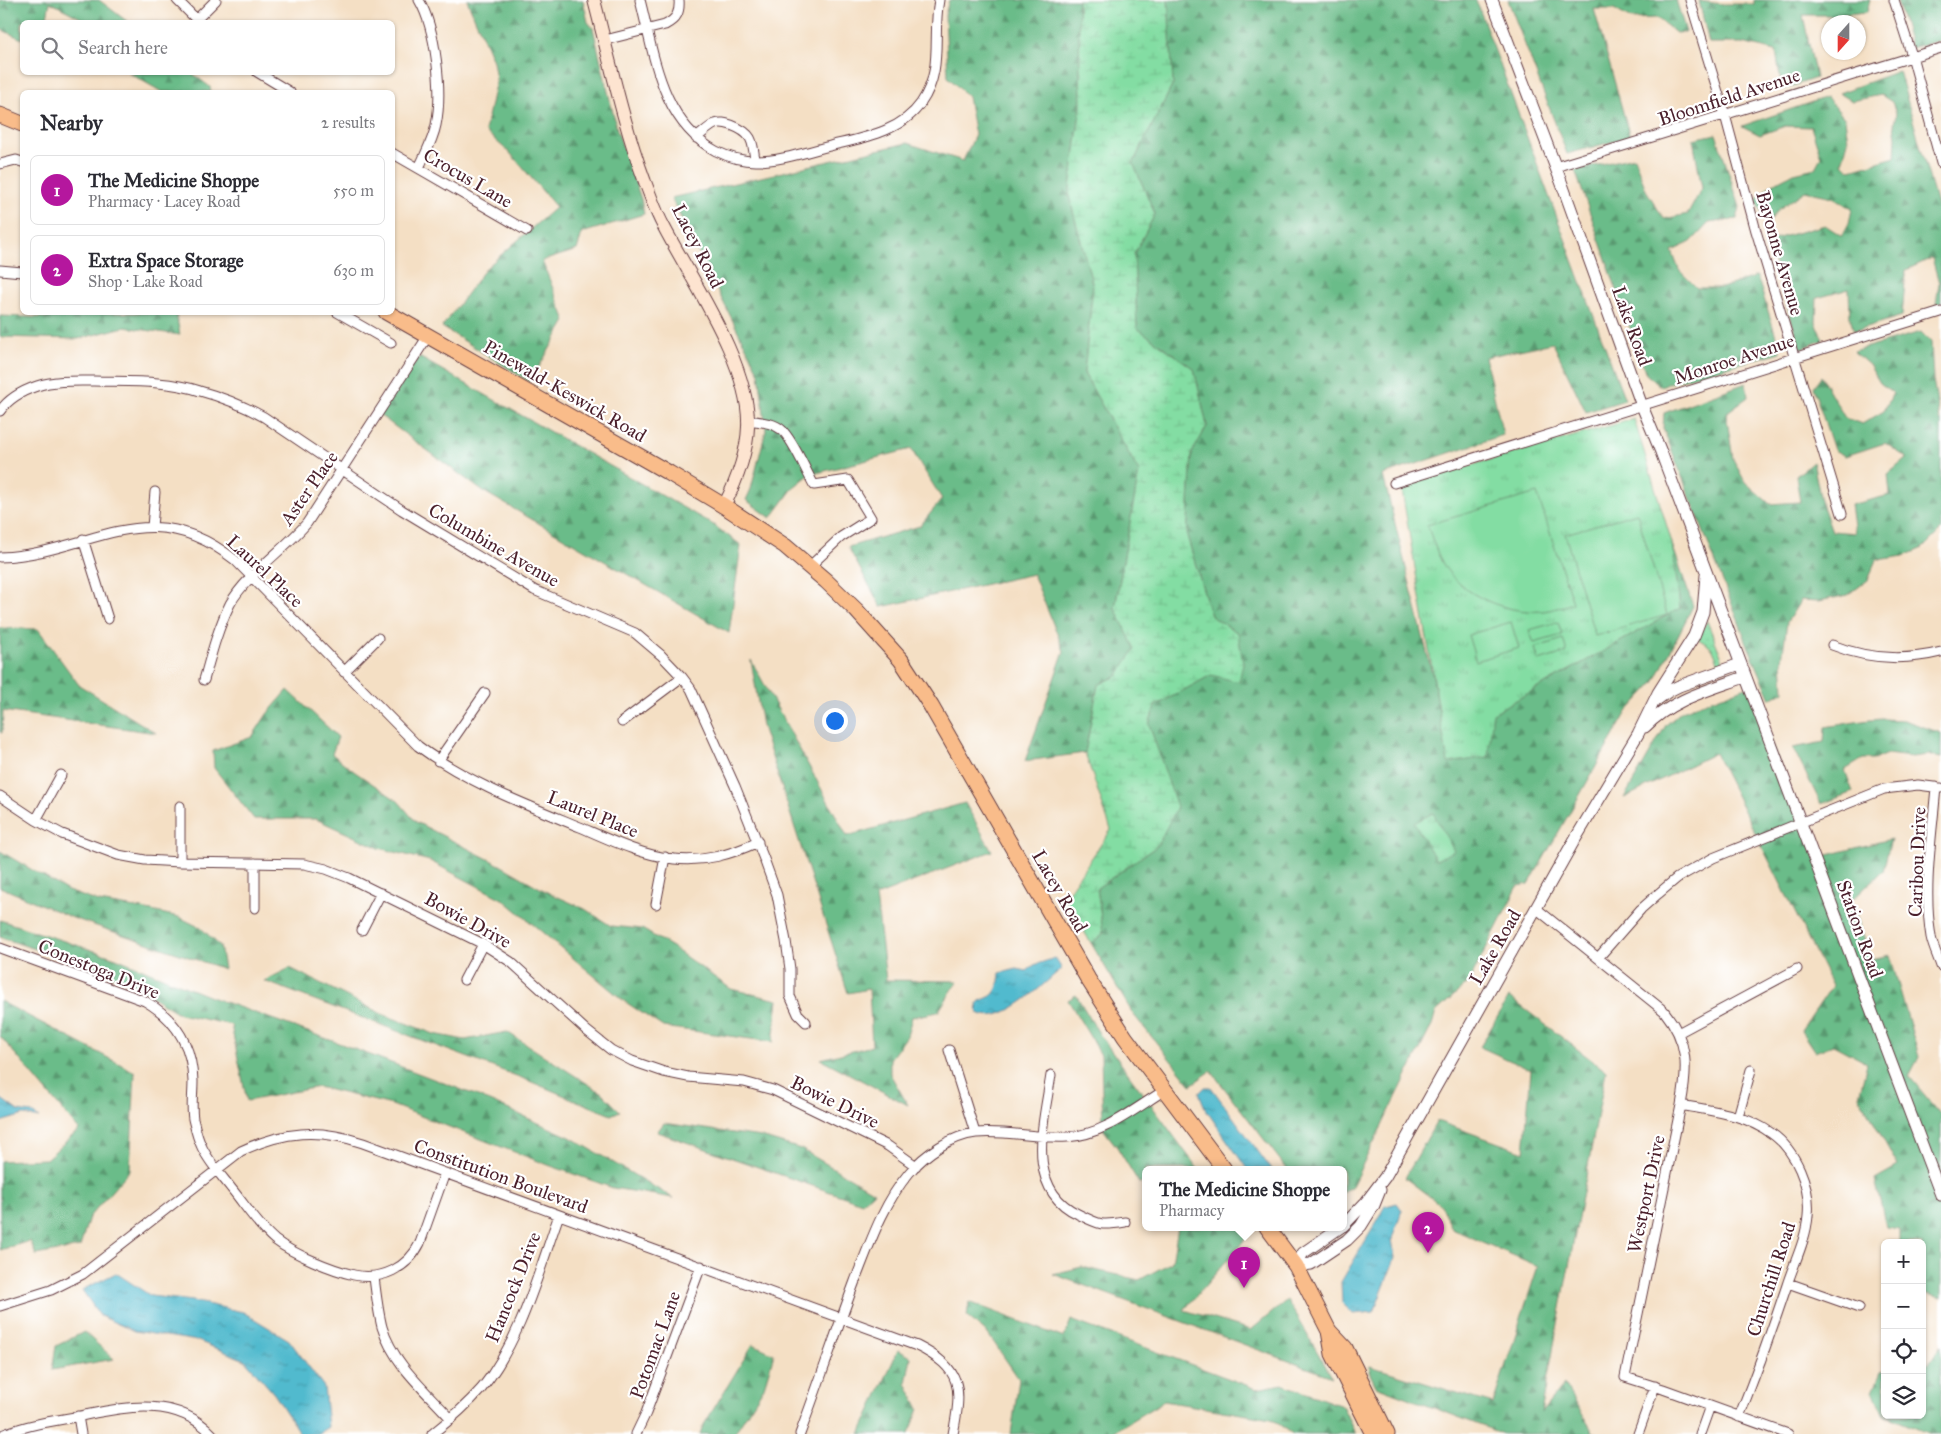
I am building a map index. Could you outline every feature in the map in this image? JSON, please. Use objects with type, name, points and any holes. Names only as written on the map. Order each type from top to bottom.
[{"type":"main road","name":"Lacey Road","points":[[594,0],[632,146],[645,183],[663,225],[724,338],[742,384],[748,428],[737,481],[724,506]]},
{"type":"main road","points":[[0,115],[20,123]]},
{"type":"main road","name":"Pinewald-Keswick Road","points":[[391,315],[724,506],[785,546],[809,567]]},
{"type":"main road","name":"Lacey Road","points":[[809,567],[871,626],[901,660],[931,706],[1088,979],[1125,1037],[1222,1166]]},
{"type":"main road","points":[[1270,1231],[1296,1266],[1329,1331],[1344,1348],[1387,1434]]},
{"type":"main road","points":[[1329,1331],[1332,1354],[1373,1434]]},
{"type":"street","points":[[178,0],[196,20]]},
{"type":"street","points":[[198,20],[216,0]]},
{"type":"street","points":[[419,0],[430,24],[438,99],[433,138],[419,168]]},
{"type":"street","points":[[640,0],[662,82],[672,108],[682,124],[696,138],[724,155],[739,160],[755,161],[779,159],[859,139],[905,120],[925,96],[935,69],[939,0]]},
{"type":"street","points":[[605,40],[672,22],[680,10],[680,0]]},
{"type":"street","name":"Lake Road","points":[[1492,0],[1642,406],[1745,676],[1668,707],[1657,714],[1638,734]]},
{"type":"street","name":"Bayonne Avenue","points":[[1690,0],[1725,115],[1756,230],[1842,514]]},
{"type":"street","points":[[1894,0],[1912,56],[1941,163]]},
{"type":"street","name":"Bloomfield Avenue","points":[[1555,167],[1941,48]]},
{"type":"street","points":[[262,75],[287,90]]},
{"type":"street","points":[[696,138],[718,123],[725,123],[743,130],[753,143],[755,161]]},
{"type":"street","name":"Crocus Lane","points":[[395,154],[527,231]]},
{"type":"street","points":[[0,164],[16,160],[20,161]]},
{"type":"street","points":[[0,270],[20,272]]},
{"type":"street","name":"Monroe Avenue","points":[[1394,482],[1941,312]]},
{"type":"street","points":[[342,315],[391,343]]},
{"type":"street","name":"Aster Place","points":[[204,680],[217,637],[231,603],[252,576],[293,540],[307,523],[428,336]]},
{"type":"street","name":"Columbine Avenue","points":[[0,409],[20,392],[39,385],[61,381],[134,382],[172,385],[199,390],[248,408],[458,545],[534,590],[634,633],[662,655],[682,677],[695,698],[735,786],[758,842],[776,895],[790,969],[790,996],[798,1014],[806,1022]]},
{"type":"street","points":[[748,420],[770,424],[782,430],[814,485],[848,480],[871,518],[841,537],[809,567]]},
{"type":"street","points":[[152,527],[155,492]]},
{"type":"street","name":"Laurel Place","points":[[0,557],[12,557],[47,550],[130,528],[152,527],[190,534],[220,548],[252,576],[418,746],[438,761],[476,783],[626,846],[665,857],[707,859],[735,852],[758,842]]},
{"type":"street","points":[[84,540],[108,619]]},
{"type":"street","points":[[1654,703],[1658,693],[1700,623],[1703,612],[1706,570]]},
{"type":"street","points":[[344,672],[378,638]]},
{"type":"street","points":[[1832,646],[1881,658],[1941,652]]},
{"type":"street","name":"Lake Road","points":[[1347,1221],[1366,1202],[1385,1177],[1571,846],[1638,734],[1654,703],[1679,686],[1740,664]]},
{"type":"street","name":"Station Road","points":[[1745,676],[1941,1195]]},
{"type":"street","points":[[622,722],[682,677]]},
{"type":"street","points":[[438,761],[485,692]]},
{"type":"street","points":[[36,820],[61,775]]},
{"type":"street","points":[[1598,958],[1641,909],[1677,878],[1713,858],[1884,789],[1918,785],[1939,788]]},
{"type":"street","name":"Caribou Drive","points":[[1939,788],[1929,869],[1928,906],[1931,938],[1941,966]]},
{"type":"street","name":"Bowie Drive","points":[[0,796],[36,820],[62,834],[118,855],[146,860],[180,862],[304,864],[326,869],[381,893],[484,944],[511,962],[587,1031],[611,1050],[664,1072],[688,1077],[744,1082],[773,1090],[888,1146],[916,1166]]},
{"type":"street","points":[[180,806],[180,862]]},
{"type":"street","points":[[656,904],[665,857]]},
{"type":"street","points":[[255,863],[255,908]]},
{"type":"street","points":[[362,930],[381,893]]},
{"type":"street","name":"Westport Drive","points":[[1537,909],[1664,1011],[1684,1046],[1686,1063],[1681,1105],[1625,1377],[1710,1406],[1764,1430],[1788,1434]]},
{"type":"street","points":[[464,980],[484,944]]},
{"type":"street","name":"Conestoga Drive","points":[[0,948],[146,1001],[164,1014],[177,1029],[189,1051],[192,1063],[193,1119],[201,1145],[216,1169],[263,1229],[296,1253],[336,1269],[363,1277],[374,1277],[399,1268],[415,1253],[445,1173]]},
{"type":"street","points":[[1678,1033],[1797,969]]},
{"type":"street","points":[[949,1050],[976,1134]]},
{"type":"street","points":[[1738,1116],[1751,1070]]},
{"type":"street","points":[[1051,1075],[1042,1136],[1043,1173],[1048,1186],[1061,1205],[1104,1226],[1125,1222]]},
{"type":"street","points":[[800,1434],[842,1317],[882,1216],[896,1190],[916,1166],[940,1147],[976,1134],[992,1132],[1067,1137],[1101,1129],[1120,1120],[1165,1090]]},
{"type":"street","name":"Churchill Road","points":[[1681,1105],[1738,1116],[1773,1133],[1787,1148],[1803,1179],[1808,1202],[1808,1216],[1804,1237],[1764,1352],[1738,1417]]},
{"type":"street","name":"Constitution Boulevard","points":[[0,1306],[51,1290],[83,1274],[241,1151],[264,1140],[316,1133],[343,1136],[842,1317],[930,1352],[947,1366],[957,1385],[959,1400],[953,1434]]},
{"type":"street","name":"Lake Road","points":[[1296,1266],[1312,1264],[1347,1240],[1362,1226],[1374,1205],[1385,1177]]},
{"type":"street","name":"Hancock Drive","points":[[432,1434],[451,1419],[482,1387],[507,1349],[520,1323],[559,1215]]},
{"type":"street","name":"Lake Road","points":[[1296,1266],[1303,1253],[1335,1231]]},
{"type":"street","name":"Potomac Lane","points":[[636,1434],[646,1413],[701,1266]]},
{"type":"street","points":[[374,1277],[382,1327],[388,1342],[409,1373],[451,1419]]},
{"type":"street","points":[[1788,1283],[1859,1308]]},
{"type":"street","points":[[1638,1434],[1655,1386]]},
{"type":"street","points":[[4,1434],[16,1429],[78,1416],[151,1406],[182,1414],[194,1420],[212,1434]]},
{"type":"street","points":[[1700,1434],[1710,1406]]},
{"type":"street","points":[[78,1416],[81,1434]]},
{"type":"green space","points":[[0,0],[99,0],[125,20],[84,20],[50,2],[46,20],[20,20],[20,38],[0,29]]},
{"type":"green space","points":[[467,0],[583,0],[588,22],[593,28],[617,130],[641,199],[644,214],[582,233],[577,250],[542,261],[566,321],[530,382],[442,327],[486,268],[556,207],[511,154],[485,131],[496,80],[493,61]]},
{"type":"green space","points":[[949,0],[1078,0],[1081,105],[1069,196],[1093,286],[1084,373],[1139,472],[1115,608],[1136,649],[1117,676],[1098,685],[1085,753],[1025,761],[1064,651],[1033,574],[881,607],[848,547],[920,526],[942,499],[911,449],[809,475],[794,487],[771,518],[746,500],[751,489],[766,430],[759,373],[671,198],[907,143],[963,161],[975,135],[968,97],[948,77],[945,15]]},
{"type":"green space","points":[[1078,0],[1168,0],[1173,84],[1133,163],[1155,214],[1134,254],[1137,328],[1194,369],[1207,426],[1192,453],[1187,536],[1211,616],[1238,633],[1243,663],[1239,682],[1211,675],[1155,706],[1149,724],[1177,807],[1157,846],[1097,888],[1103,934],[1091,943],[1064,898],[1111,830],[1085,753],[1098,685],[1117,676],[1135,649],[1115,608],[1139,472],[1084,373],[1093,286],[1069,196],[1081,105]]},
{"type":"green space","points":[[1168,0],[1476,0],[1625,400],[1586,412],[1553,343],[1485,357],[1503,435],[1383,475],[1434,681],[1448,762],[1493,713],[1680,608],[1672,544],[1693,606],[1654,683],[1627,712],[1529,884],[1518,886],[1469,982],[1436,1012],[1432,1025],[1352,1186],[1347,1189],[1347,1166],[1285,1166],[1211,1071],[1191,1085],[1133,1014],[1091,943],[1103,934],[1097,888],[1157,846],[1176,807],[1149,724],[1155,706],[1211,675],[1238,633],[1211,616],[1187,536],[1192,453],[1207,426],[1194,369],[1137,328],[1134,254],[1155,214],[1133,163],[1173,84]]},
{"type":"green space","points":[[1508,0],[1676,0],[1686,32],[1676,33],[1657,18],[1631,19],[1614,9],[1594,9],[1630,137],[1567,154]]},
{"type":"green space","points":[[1754,0],[1870,0],[1867,12],[1803,15],[1816,78],[1782,90],[1776,51],[1742,43],[1709,43],[1699,1],[1721,4],[1754,4]]},
{"type":"green space","points":[[1897,0],[1940,0],[1941,40],[1911,48]]},
{"type":"green space","points":[[1899,71],[1941,219],[1941,303],[1936,304],[1939,283],[1932,258],[1906,270],[1902,316],[1854,331],[1850,317],[1849,289],[1817,298],[1816,322],[1823,340],[1800,349],[1768,241],[1825,225],[1842,236],[1849,223],[1852,209],[1833,197],[1805,191],[1779,209],[1768,223],[1755,201],[1769,186],[1794,173],[1815,168],[1821,157],[1811,127],[1785,126],[1760,135],[1742,126],[1827,97],[1845,119],[1848,141],[1842,163],[1851,170],[1895,157],[1896,137],[1894,125],[1896,113],[1892,102],[1881,95],[1852,101],[1839,93]]},
{"type":"green space","points":[[132,75],[195,75],[210,87],[211,90],[159,90]]},
{"type":"green space","points":[[1716,134],[1740,207],[1737,219],[1709,223],[1691,242],[1672,251],[1679,270],[1697,288],[1722,288],[1757,276],[1781,352],[1660,386],[1646,374],[1575,170],[1634,157],[1646,190],[1664,219],[1688,214],[1702,188],[1693,139]]},
{"type":"green space","points":[[84,315],[176,315],[180,335],[124,327],[78,339],[0,337],[0,316],[60,317]]},
{"type":"green space","points":[[1921,332],[1931,342],[1933,379],[1941,420],[1941,530],[1923,548],[1904,556],[1877,560],[1868,580],[1848,595],[1819,601],[1801,600],[1787,622],[1782,660],[1784,691],[1771,699],[1749,648],[1663,428],[1664,413],[1746,383],[1748,397],[1726,413],[1733,459],[1745,482],[1770,504],[1800,502],[1796,476],[1813,462],[1821,501],[1832,531],[1855,533],[1851,505],[1890,495],[1888,474],[1907,458],[1885,443],[1845,456],[1834,450],[1813,387],[1821,376],[1845,418],[1862,424],[1884,411],[1893,393],[1880,383],[1869,365],[1853,351]]},
{"type":"green space","points":[[419,357],[712,524],[741,545],[729,633],[481,490],[378,414]]},
{"type":"green space","points":[[1634,419],[1672,543],[1680,608],[1493,713],[1488,757],[1448,763],[1401,485]]},
{"type":"green space","points":[[1537,493],[1573,603],[1543,611],[1529,611],[1501,606],[1473,594],[1451,575],[1443,564],[1427,525]]},
{"type":"green space","points":[[1637,513],[1667,615],[1595,636],[1565,534]]},
{"type":"green space","points":[[1707,621],[1724,663],[1720,666],[1712,648],[1697,638]]},
{"type":"green space","points":[[1511,622],[1519,648],[1476,661],[1468,635]]},
{"type":"green space","points":[[1558,622],[1562,635],[1534,643],[1529,630]]},
{"type":"green space","points":[[0,628],[38,629],[79,685],[156,733],[3,711],[2,733],[0,732]]},
{"type":"green space","points":[[1563,639],[1567,652],[1539,661],[1535,648]]},
{"type":"green space","points":[[751,660],[847,836],[965,803],[992,851],[876,896],[886,980],[958,981],[938,1012],[912,1017],[907,1036],[890,1059],[890,1074],[908,1105],[821,1059],[872,1046],[869,989],[848,993],[762,726]]},
{"type":"green space","points":[[1749,686],[1816,858],[1891,839],[1883,871],[1851,901],[1872,959],[1890,955],[1919,1057],[1909,1076],[1941,1115],[1941,1298],[1926,1293],[1926,1239],[1899,1239],[1899,1229],[1886,1227],[1875,1179],[1898,1166],[1859,1096],[1867,1063],[1833,1045],[1815,1052],[1801,1031],[1832,986],[1715,753],[1624,798],[1666,725],[1682,711]]},
{"type":"green space","points":[[288,690],[338,737],[332,754],[398,801],[416,822],[500,865],[547,892],[585,909],[611,926],[642,929],[672,947],[731,989],[778,1000],[773,1042],[663,1027],[624,1001],[504,900],[430,861],[379,848],[316,819],[254,819],[214,768],[213,751],[252,737],[267,714]]},
{"type":"green space","points":[[1882,719],[1904,720],[1941,733],[1941,758],[1928,755],[1911,757],[1887,754],[1875,759],[1863,759],[1845,770],[1853,792],[1821,804],[1793,748],[1824,742],[1825,727]]},
{"type":"green space","points":[[1433,813],[1454,851],[1436,860],[1414,823]]},
{"type":"green space","points":[[0,851],[68,891],[99,902],[179,917],[201,928],[220,946],[224,969],[73,918],[0,887]]},
{"type":"green space","points":[[0,920],[116,958],[208,996],[478,1096],[570,1137],[673,1198],[613,1188],[392,1105],[318,1087],[247,1101],[231,1025],[180,1014],[127,981],[0,937]]},
{"type":"green space","points":[[290,968],[382,1014],[434,1034],[465,1040],[507,1032],[602,1093],[620,1111],[611,1115],[522,1078],[264,981]]},
{"type":"green space","points":[[1076,995],[1100,1035],[1196,1166],[1142,1166],[1142,1183],[1139,1183],[1117,1147],[1103,1129],[1101,1055],[1068,1000]]},
{"type":"green space","points":[[1509,997],[1606,1071],[1541,1413],[1564,1384],[1593,1432],[1599,1434],[1503,1434],[1376,1386],[1369,1372],[1370,1366],[1493,1404],[1538,1266],[1452,1229],[1441,1205],[1405,1178],[1437,1121],[1524,1152],[1531,1070],[1480,1047]]},
{"type":"green space","points":[[0,1001],[135,1072],[130,1170],[89,1217],[80,1247],[36,1255],[30,1241],[0,1250],[0,1161],[46,1159],[79,1130],[0,1036]]},
{"type":"green space","points":[[664,1123],[761,1137],[801,1149],[874,1192],[862,1203],[657,1132]]},
{"type":"green space","points":[[1177,1231],[1242,1231],[1247,1237],[1184,1310],[1251,1330],[1287,1300],[1332,1377],[1053,1274],[1082,1267],[1139,1280],[1172,1262]]},
{"type":"green space","points":[[969,1302],[1064,1338],[1071,1320],[1257,1389],[1282,1384],[1342,1406],[1356,1434],[1293,1434],[1271,1419],[1164,1401],[1109,1434],[1011,1434],[1019,1379],[988,1334],[967,1316]]},
{"type":"green space","points":[[84,1332],[114,1359],[52,1370],[56,1346]]},
{"type":"green space","points":[[753,1344],[774,1354],[764,1387],[734,1434],[700,1434],[702,1428]]},
{"type":"green space","points":[[1941,1346],[1941,1434],[1930,1434],[1894,1419],[1926,1419],[1926,1364]]},
{"type":"green space","points":[[898,1350],[911,1357],[906,1383],[919,1409],[909,1434],[860,1434]]},
{"type":"green space","points":[[1881,1372],[1881,1408],[1873,1391]]},
{"type":"water","points":[[1055,958],[1061,969],[1022,1002],[999,1014],[988,1016],[978,1013],[977,1004],[994,994],[1000,973],[1017,969],[1027,971],[1034,965]]},
{"type":"water","points":[[1205,1087],[1211,1087],[1269,1166],[1245,1166],[1206,1110],[1199,1093]]},
{"type":"water","points":[[0,1098],[18,1111],[32,1113],[39,1118],[24,1115],[0,1122]]},
{"type":"water","points":[[1397,1203],[1402,1210],[1392,1239],[1395,1258],[1374,1312],[1353,1314],[1342,1303],[1341,1282],[1386,1206]]},
{"type":"water","points":[[116,1273],[151,1296],[193,1301],[243,1312],[289,1340],[324,1387],[328,1427],[317,1434],[300,1434],[275,1395],[245,1360],[198,1341],[134,1331],[100,1316],[82,1290]]},
{"type":"place","name":"Extra Space Storage","points":[[1428,1253]]},
{"type":"place","name":"The Medicine Shoppe","points":[[1244,1288]]}]
